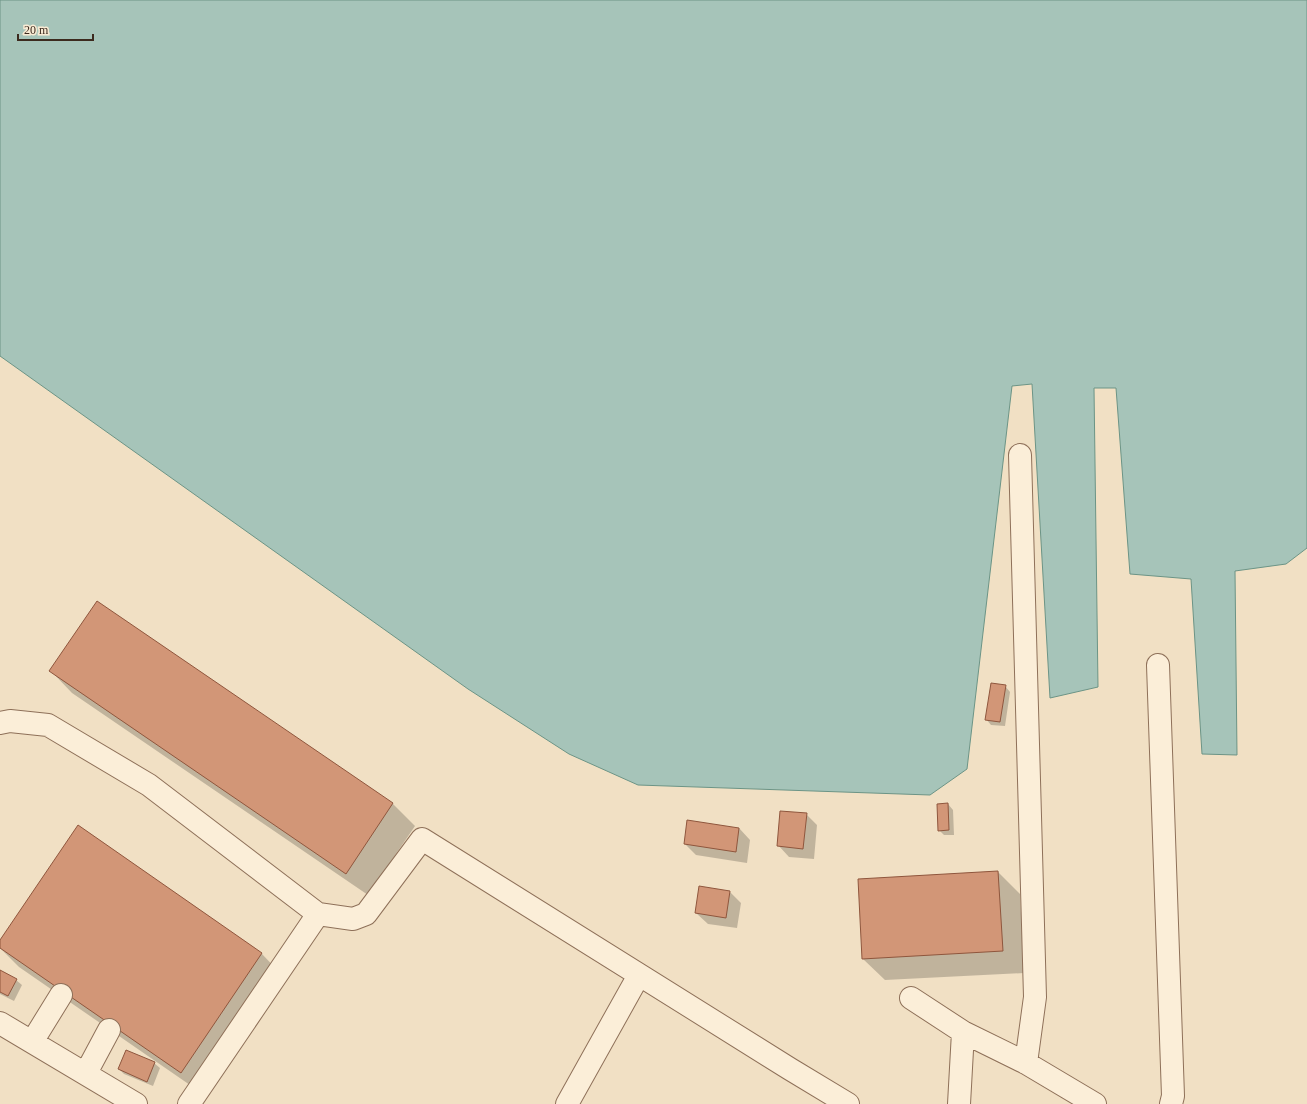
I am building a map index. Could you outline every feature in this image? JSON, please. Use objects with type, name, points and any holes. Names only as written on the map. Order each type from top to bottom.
[{"type":"lane","points":[[1020,455],[1035,997],[1026,1063]]},
{"type":"lane","points":[[1158,665],[1172,1088],[1171,1104]]},
{"type":"lane","points":[[0,723],[10,721],[48,725],[149,786],[318,914],[352,919],[366,914],[422,839],[848,1104]]},
{"type":"lane","points":[[188,1104],[318,914]]},
{"type":"lane","points":[[567,1104],[639,975]]},
{"type":"lane","points":[[32,1042],[61,995]]},
{"type":"lane","points":[[911,998],[963,1032],[1026,1063],[1095,1104]]},
{"type":"lane","points":[[0,1023],[86,1073],[106,1097],[136,1104]]},
{"type":"lane","points":[[86,1073],[94,1055],[109,1030]]},
{"type":"lane","points":[[959,1104],[963,1032]]},
{"type":"water","points":[[0,0],[1307,0],[1307,548],[1286,564],[1235,571],[1237,755],[1202,754],[1191,579],[1130,574],[1116,388],[1094,388],[1098,687],[1050,698],[1032,384],[1012,386],[967,769],[930,795],[638,785],[569,754],[468,689],[0,356]]},
{"type":"building","points":[[97,601],[393,803],[346,874],[49,671]]},
{"type":"building","points":[[991,683],[1006,685],[1000,722],[985,720]]},
{"type":"building","points":[[948,803],[949,830],[938,831],[937,804]]},
{"type":"building","points":[[780,811],[807,813],[803,849],[777,846]]},
{"type":"building","points":[[687,820],[739,828],[736,852],[684,844]]},
{"type":"building","points":[[78,825],[262,953],[181,1073],[0,948],[0,940]]},
{"type":"building","points":[[998,871],[1003,951],[862,959],[858,879]]},
{"type":"building","points":[[699,886],[730,891],[726,918],[695,913]]},
{"type":"building","points":[[0,970],[17,979],[8,996],[0,992]]},
{"type":"building","points":[[126,1050],[155,1062],[147,1082],[118,1069]]}]
